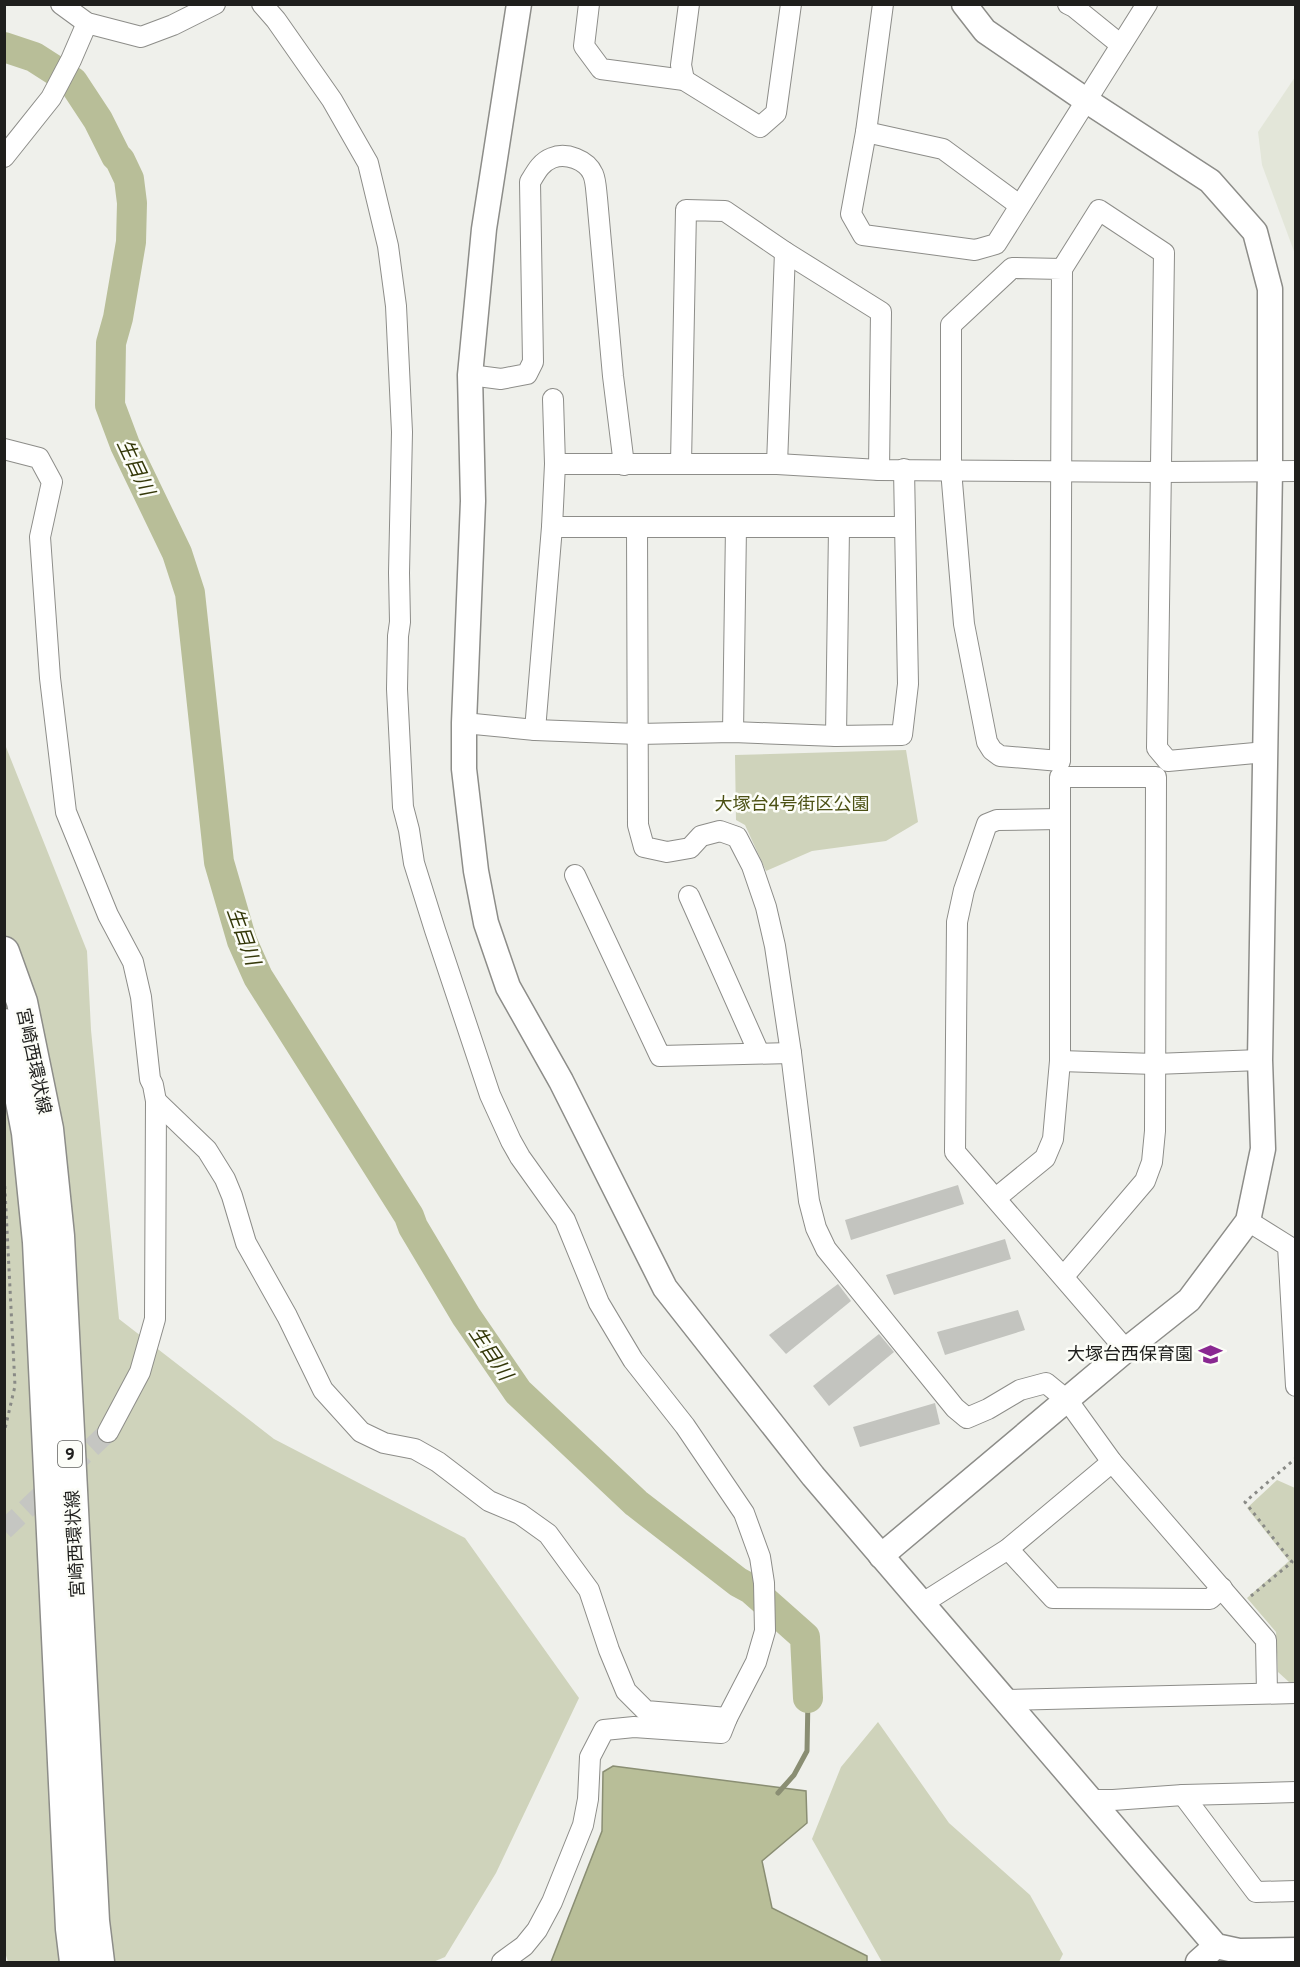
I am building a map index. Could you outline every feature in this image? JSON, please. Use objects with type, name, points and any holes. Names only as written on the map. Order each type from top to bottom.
[{"type":"main road","name":"宮崎西環状線","points":[[4,952],[22,1002],[34,1056],[48,1129],[58,1224],[94,1922],[99,1962]]},
{"type":"main road","name":"宮崎西環状線","points":[[4,1023],[15,1065],[27,1133],[38,1242],[71,1929],[75,1962]]},
{"type":"street","points":[[61,4],[87,23],[141,37],[215,4]]},
{"type":"street","points":[[262,4],[276,20],[332,100],[368,163],[388,246],[396,306],[402,432],[397,689],[403,807],[414,863],[490,1095],[511,1141],[565,1220],[599,1303],[633,1360],[685,1426],[744,1513],[760,1557],[764,1583],[765,1631],[756,1662],[721,1732],[634,1727],[604,1730],[590,1757],[588,1800],[583,1825],[552,1902],[537,1930],[524,1946],[502,1962]]},
{"type":"street","points":[[519,4],[484,229],[470,375],[473,501],[464,723],[464,769],[476,871],[486,923],[508,987],[561,1081],[665,1288],[813,1476],[1216,1946],[1239,1951],[1296,1950]]},
{"type":"street","points":[[589,4],[584,46],[601,69],[684,80],[760,127],[776,113],[791,4]]},
{"type":"street","points":[[684,80],[681,65],[689,4]]},
{"type":"street","points":[[883,4],[866,132],[851,214],[863,235],[975,250],[996,244],[1147,4]]},
{"type":"street","points":[[881,1556],[1126,1350],[1189,1300],[1248,1221],[1263,1149],[1260,1060],[1270,470],[1270,289],[1255,232],[1210,181],[985,31],[964,4]]},
{"type":"street","points":[[1072,5],[1121,45]]},
{"type":"street","points":[[4,157],[51,98],[87,23]]},
{"type":"street","points":[[866,132],[943,149],[1019,206]]},
{"type":"street","points":[[470,375],[501,379],[514,377],[526,374],[533,362],[530,182],[538,168],[553,157],[568,156],[582,161],[593,173],[597,198],[613,376],[624,465]]},
{"type":"street","points":[[681,463],[686,210],[725,211],[785,252],[881,312],[879,470]]},
{"type":"street","points":[[1062,269],[1012,268],[951,325],[951,470],[964,624],[987,742],[1000,756],[1060,760],[1062,269],[1099,210],[1164,253],[1157,748],[1168,761],[1266,752]]},
{"type":"street","points":[[777,464],[785,252]]},
{"type":"street","points":[[535,730],[552,527],[555,464],[553,399]]},
{"type":"street","points":[[4,449],[39,458],[52,482],[40,537],[50,678],[66,812],[108,915],[133,962],[141,997],[150,1079],[156,1101],[155,1319],[140,1372],[108,1432]]},
{"type":"street","points":[[555,464],[777,464],[879,470],[1296,471]]},
{"type":"street","points":[[464,723],[535,730],[638,734],[733,732],[836,736],[902,735],[908,684],[904,469]]},
{"type":"street","points":[[552,527],[905,527]]},
{"type":"street","points":[[637,527],[638,825],[644,847],[667,852],[690,848],[701,837],[720,831],[737,837],[752,866],[766,907],[775,946],[809,1201],[816,1228],[826,1249],[955,1408],[967,1418],[988,1410],[1020,1390],[1046,1383],[1068,1401],[1112,1461],[1266,1640],[1267,1694]]},
{"type":"street","points":[[733,732],[736,528]]},
{"type":"street","points":[[836,736],[838,528]]},
{"type":"street","points":[[996,1198],[1045,1158],[1053,1139],[1060,1061],[1060,777],[1156,777],[1154,1152],[1150,1173],[1129,1202],[1064,1276]]},
{"type":"street","points":[[1059,819],[997,820],[987,824],[963,890],[957,922],[955,1152],[1126,1350]]},
{"type":"street","points":[[575,875],[660,1056],[791,1053]]},
{"type":"street","points":[[689,896],[759,1053]]},
{"type":"street","points":[[1060,1061],[1155,1064],[1260,1060]]},
{"type":"street","points":[[156,1101],[207,1150],[225,1179],[246,1243],[287,1316],[323,1390],[362,1432],[384,1443],[415,1449],[438,1462],[489,1501],[520,1514],[548,1534],[589,1590],[609,1650],[626,1691],[646,1711],[727,1718]]},
{"type":"street","points":[[1248,1221],[1288,1246],[1296,1386]]},
{"type":"street","points":[[923,1604],[1008,1549],[1112,1461]]},
{"type":"street","points":[[1008,1549],[1053,1598],[1210,1599],[1222,1588]]},
{"type":"street","points":[[1005,1700],[1296,1693]]},
{"type":"street","points":[[1092,1800],[1296,1792]]},
{"type":"street","points":[[1183,1795],[1256,1892],[1296,1892]]},
{"type":"street","points":[[1198,1962],[1216,1946]]},
{"type":"path","points":[[4,1171],[15,1386],[4,1433]]},
{"type":"path","points":[[1250,1597],[1292,1562],[1245,1502],[1296,1458]]},
{"type":"shaded area","points":[[1295,77],[1295,254],[1262,165],[1258,132]]},
{"type":"shaded area","points":[[613,1766],[806,1791],[807,1823],[762,1861],[772,1908],[867,1956],[867,1962],[551,1962],[602,1831],[603,1772]]},
{"type":"green space","points":[[4,742],[87,951],[91,1030],[119,1319],[274,1439],[465,1538],[579,1698],[496,1873],[445,1957],[433,1962],[8,1962],[4,1949]]},
{"type":"green space","name":"大塚台4号街区公園","points":[[906,750],[918,822],[886,841],[812,851],[766,871],[745,825],[736,820],[735,755]]},
{"type":"green space","points":[[1277,1480],[1295,1488],[1295,1682],[1289,1682],[1278,1672],[1276,1632],[1247,1598],[1289,1561],[1247,1508]]},
{"type":"green space","points":[[878,1722],[949,1823],[1030,1895],[1063,1954],[1059,1962],[882,1962],[812,1839],[841,1767]]},
{"type":"building","points":[[958,1185],[964,1204],[851,1240],[845,1220]]},
{"type":"building","points":[[1005,1239],[1011,1259],[894,1295],[886,1275]]},
{"type":"building","points":[[838,1284],[851,1301],[786,1354],[769,1335]]},
{"type":"building","points":[[1018,1310],[1025,1330],[945,1355],[937,1332]]},
{"type":"building","points":[[879,1334],[894,1352],[829,1406],[813,1386]]},
{"type":"building","points":[[935,1403],[940,1424],[860,1447],[853,1427]]},
{"type":"waterway","name":"生目川","points":[[4,47],[34,57],[73,82],[98,120],[129,179],[132,203],[131,242],[118,318],[111,343],[110,405],[125,445],[177,553],[190,593],[219,862],[242,941],[258,977],[409,1216],[413,1227],[466,1316],[518,1392],[636,1503],[738,1582],[751,1589],[805,1637],[808,1698]]},
{"type":"waterway","points":[[778,1793],[794,1775],[807,1751],[808,1698]]},
{"type":"tunnel","points":[[4,1530],[108,1432]]},
{"type":"place","name":"大塚台西保育園","points":[[1211,1354]]}]
